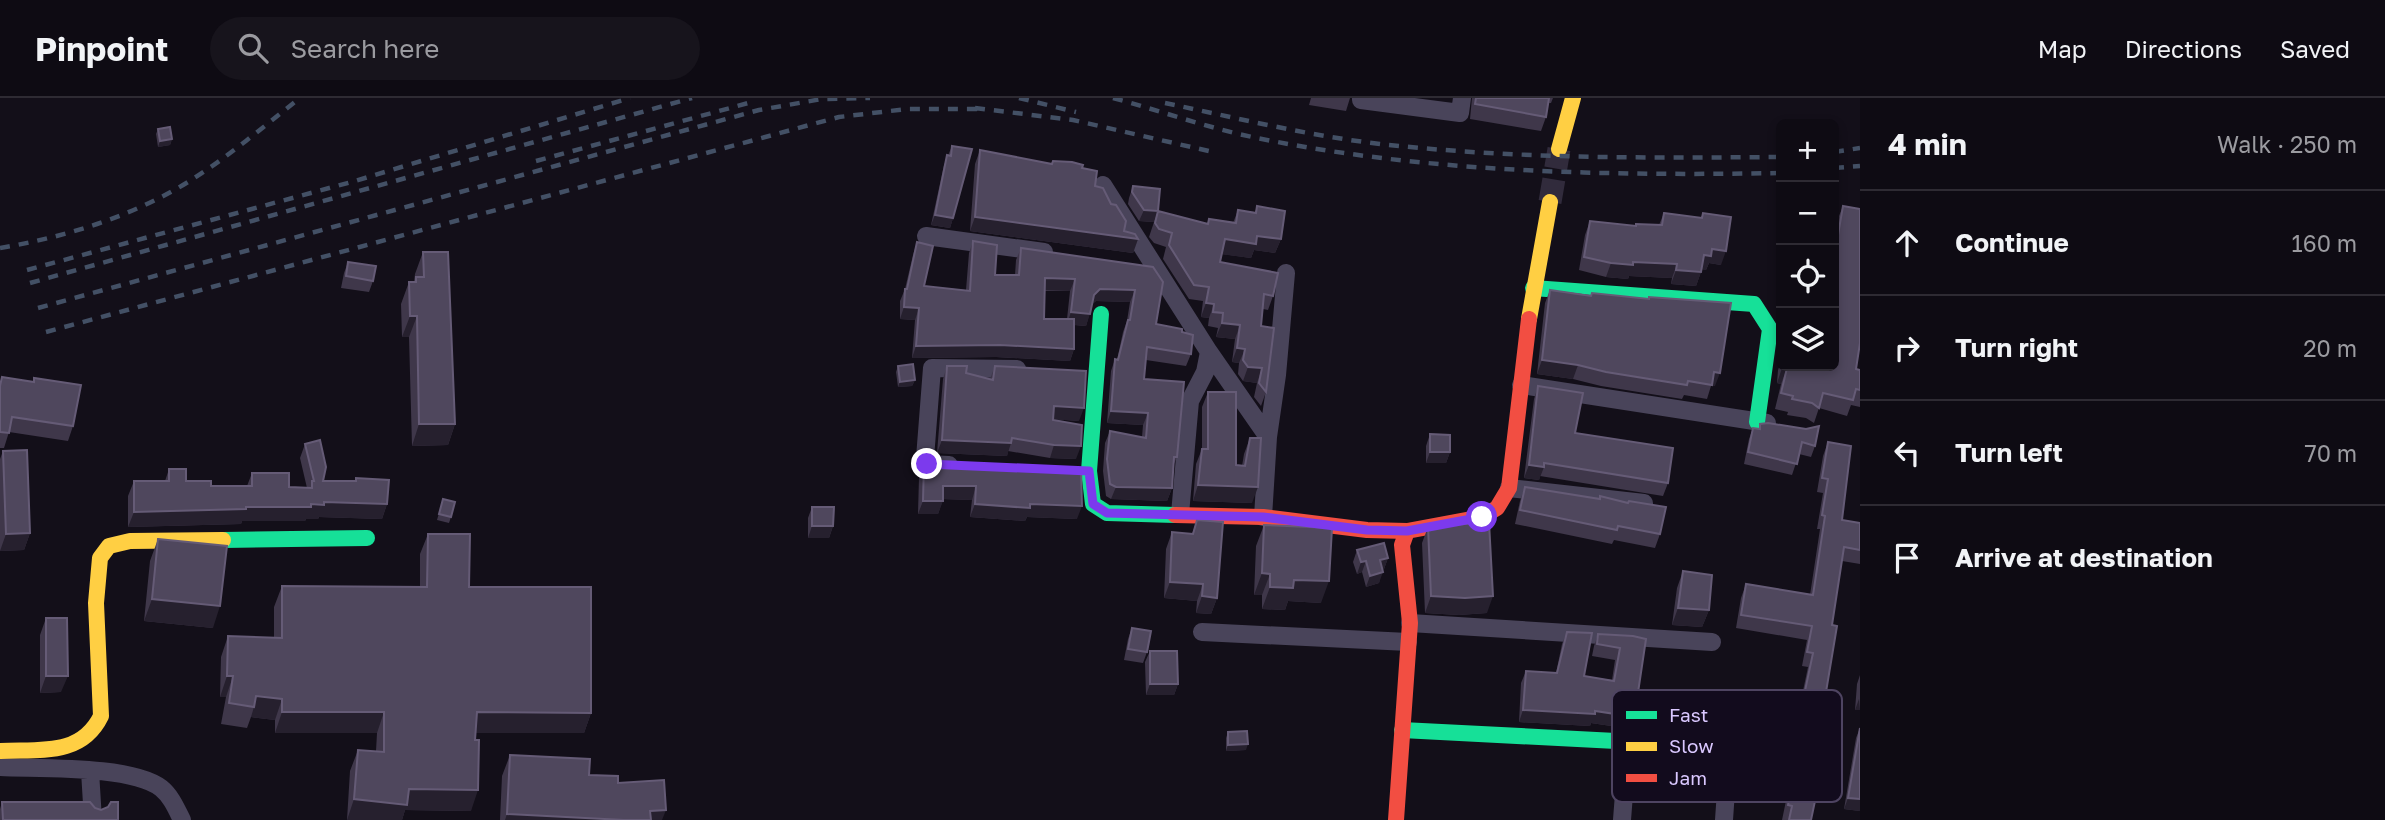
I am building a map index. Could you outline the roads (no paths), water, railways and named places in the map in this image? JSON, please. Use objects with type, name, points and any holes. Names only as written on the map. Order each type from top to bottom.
[{"type":"street","points":[[1361,98],[1460,113],[1462,98]]},
{"type":"street","points":[[1559,149],[1573,98]]},
{"type":"street","points":[[1103,185],[1209,352],[1268,437]]},
{"type":"street","points":[[1101,314],[1090,373],[1093,443],[1083,470],[1093,504],[1107,513],[1263,517],[1367,530],[1407,531],[1482,517],[1497,508],[1509,488],[1533,288],[1550,202]]},
{"type":"street","points":[[926,236],[1061,255]]},
{"type":"street","points":[[1128,264],[1155,268]]},
{"type":"street","points":[[1263,517],[1268,437],[1277,375],[1286,273]]},
{"type":"street","points":[[1533,288],[1754,304],[1770,329],[1757,422]]},
{"type":"street","points":[[1180,514],[1190,401],[1205,372],[1209,352]]},
{"type":"street","points":[[965,465],[927,464],[925,458],[932,368],[1034,370]]},
{"type":"street","points":[[1521,385],[1780,425]]},
{"type":"street","points":[[1509,488],[1644,503]]},
{"type":"street","points":[[1396,820],[1410,623],[1402,545],[1407,531]]},
{"type":"street","points":[[0,751],[69,746],[89,738],[98,727],[101,716],[96,603],[100,558],[109,546],[130,541],[367,538]]},
{"type":"street","points":[[1410,623],[1712,642]]},
{"type":"street","points":[[1202,632],[1408,642]]},
{"type":"street","points":[[1402,730],[1612,741]]},
{"type":"street","points":[[0,766],[90,771],[135,777],[160,787],[172,800],[182,820]]},
{"type":"street","points":[[90,771],[93,820]]},
{"type":"street","points":[[1622,820],[1623,802]]},
{"type":"street","points":[[1724,820],[1725,802]]},
{"type":"tunnel","points":[[1550,202],[1559,149]]},
{"type":"railway","points":[[0,248],[73,232],[144,206],[217,163],[300,98]]},
{"type":"railway","points":[[27,270],[355,181],[630,98]]},
{"type":"railway","points":[[30,283],[692,98]]},
{"type":"railway","points":[[38,308],[759,110],[822,99],[870,98]]},
{"type":"railway","points":[[1019,98],[1076,112]]},
{"type":"railway","points":[[1113,98],[1257,138],[1387,159],[1518,170],[1649,174],[1776,173]]},
{"type":"railway","points":[[536,161],[752,102]]},
{"type":"railway","points":[[1165,103],[1341,139],[1448,150],[1590,157],[1776,157]]},
{"type":"railway","points":[[975,108],[1073,120],[1213,152]]},
{"type":"railway","points":[[46,332],[839,117],[907,109],[985,109]]},
{"type":"railway","points":[[1839,151],[1860,148]]},
{"type":"railway","points":[[1839,168],[1860,166]]}]
